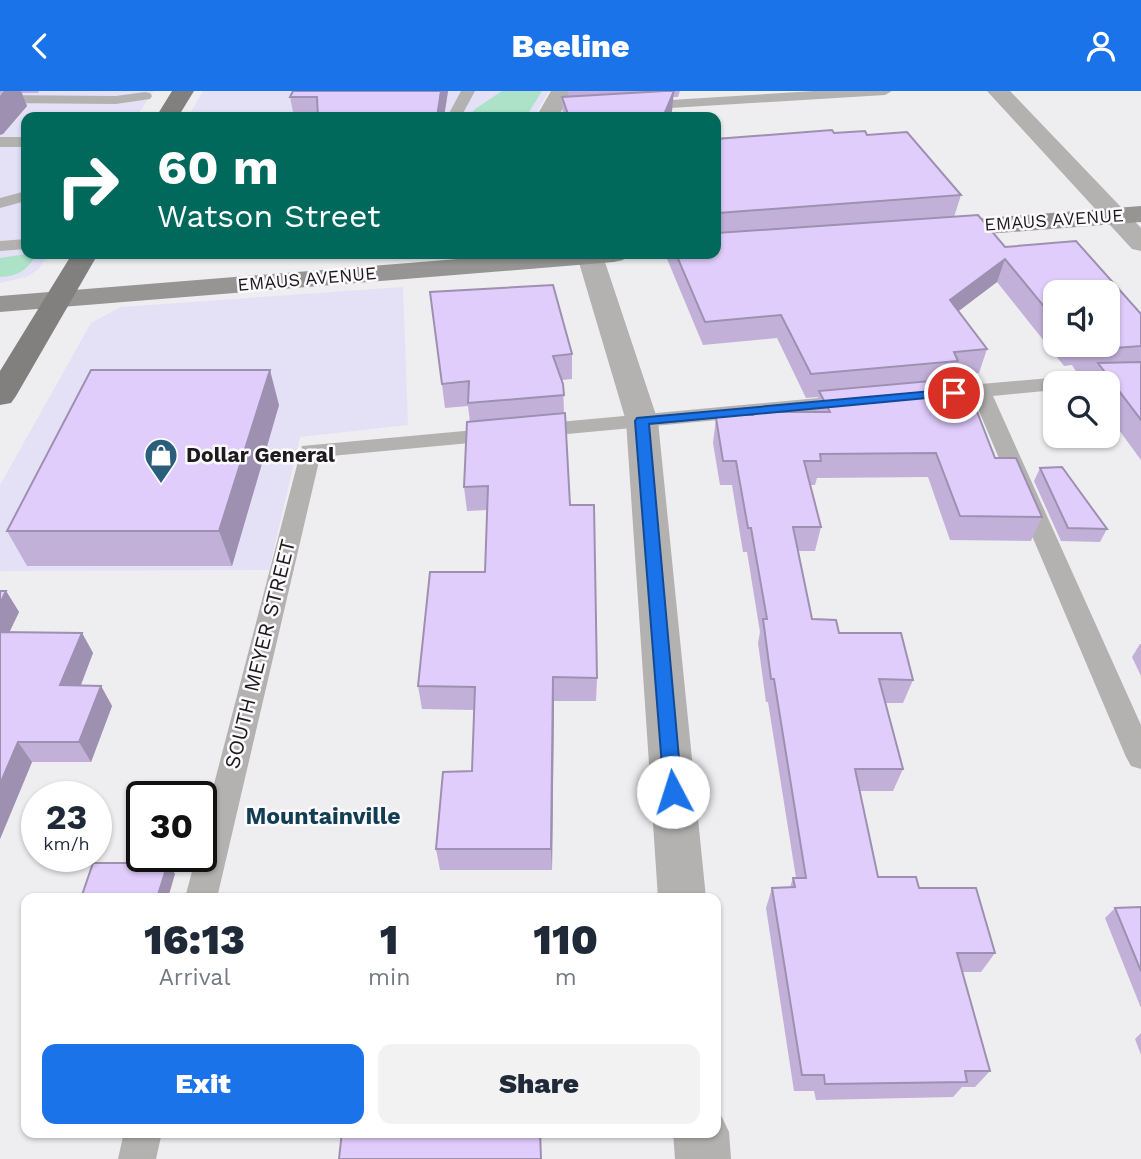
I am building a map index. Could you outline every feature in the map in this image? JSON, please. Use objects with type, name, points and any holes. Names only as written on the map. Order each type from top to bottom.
[{"type":"main road","points":[[170,112],[183,91]]},
{"type":"main road","name":"EMAUS AVENUE","points":[[908,232],[1141,214]]},
{"type":"main road","points":[[0,396],[82,259]]},
{"type":"main road","name":"EMAUS AVENUE","points":[[0,304],[497,259]]},
{"type":"street","points":[[998,91],[1141,243]]},
{"type":"street","points":[[603,259],[642,421],[682,893]]},
{"type":"street","points":[[702,1138],[704,1159]]},
{"type":"lane","points":[[455,112],[457,91]]},
{"type":"lane","points":[[457,112],[468,91]]},
{"type":"lane","points":[[616,108],[776,95],[885,91]]},
{"type":"lane","points":[[0,99],[116,100],[145,96]]},
{"type":"lane","points":[[0,142],[21,142]]},
{"type":"lane","points":[[0,203],[21,197]]},
{"type":"lane","points":[[0,246],[21,244]]},
{"type":"lane","points":[[1120,378],[1141,376]]},
{"type":"lane","points":[[912,396],[1043,384]]},
{"type":"lane","points":[[980,390],[1141,757]]},
{"type":"lane","points":[[642,421],[872,400]]},
{"type":"lane","name":"SOUTH MEYER STREET","points":[[202,893],[310,451],[642,421]]},
{"type":"lane","points":[[137,1159],[142,1138]]},
{"type":"shaded area","points":[[0,91],[154,91],[139,112],[21,112],[21,259],[45,259],[38,270],[26,277],[0,283]]},
{"type":"shaded area","points":[[203,91],[549,91],[537,112],[191,112]]},
{"type":"shaded area","points":[[403,287],[408,425],[300,437],[269,570],[0,571],[0,485],[91,323],[121,307]]},
{"type":"green space","points":[[502,91],[542,91],[529,112],[472,112]]},
{"type":"green space","points":[[21,255],[21,259],[34,259],[22,271],[0,277],[0,258]]},
{"type":"building","points":[[293,91],[441,91],[438,112],[318,112],[317,97],[290,97]]},
{"type":"building","points":[[674,91],[665,112],[567,112],[562,97]]},
{"type":"building","points":[[832,130],[834,133],[865,131],[867,135],[907,132],[961,195],[721,213],[721,139]]},
{"type":"building","points":[[978,215],[1005,247],[1076,241],[1111,280],[1043,280],[1043,305],[1005,259],[950,300],[987,349],[954,352],[958,361],[811,374],[781,315],[705,322],[678,259],[721,259],[721,233]]},
{"type":"building","points":[[553,285],[572,354],[553,356],[564,395],[468,403],[469,381],[442,384],[430,292]]},
{"type":"building","points":[[1120,290],[1141,314],[1141,346],[1120,348]]},
{"type":"building","points":[[1141,362],[1141,420],[1120,392],[1120,371],[1104,371],[1098,363]]},
{"type":"building","name":"Dollar General","points":[[91,370],[270,370],[219,531],[7,531]]},
{"type":"building","points":[[964,378],[995,458],[1016,458],[1042,517],[960,516],[936,453],[820,454],[821,461],[804,461],[821,527],[793,527],[812,619],[836,620],[839,633],[901,633],[913,680],[879,679],[903,769],[855,769],[878,877],[916,877],[919,888],[976,888],[995,953],[957,953],[990,1071],[965,1071],[967,1082],[825,1084],[824,1075],[802,1075],[772,888],[795,887],[793,878],[806,878],[774,679],[771,679],[763,619],[767,619],[751,528],[748,528],[736,461],[723,461],[716,418],[717,415],[753,415],[752,412],[830,412],[819,391]]},
{"type":"building","points":[[565,413],[570,505],[594,505],[597,678],[553,677],[551,849],[436,849],[443,772],[472,771],[475,687],[418,686],[430,572],[485,572],[488,486],[464,487],[467,422]]},
{"type":"building","points":[[1062,467],[1107,529],[1068,528],[1040,468]]},
{"type":"building","points":[[0,591],[6,591],[0,604]]},
{"type":"building","points":[[0,632],[82,633],[60,685],[101,686],[79,742],[18,742],[0,784]]},
{"type":"building","points":[[112,863],[126,863],[126,872],[165,872],[159,893],[83,893],[90,872],[112,872]]},
{"type":"building","points":[[1141,907],[1141,971],[1115,908]]},
{"type":"building","points":[[341,1138],[540,1138],[541,1159],[339,1159]]},
{"type":"place","name":"Dollar General","points":[[161,485]]},
{"type":"district","name":"Mountainville","points":[[323,816]]},
{"type":"route","points":[[673,792],[642,421],[954,393]]}]
